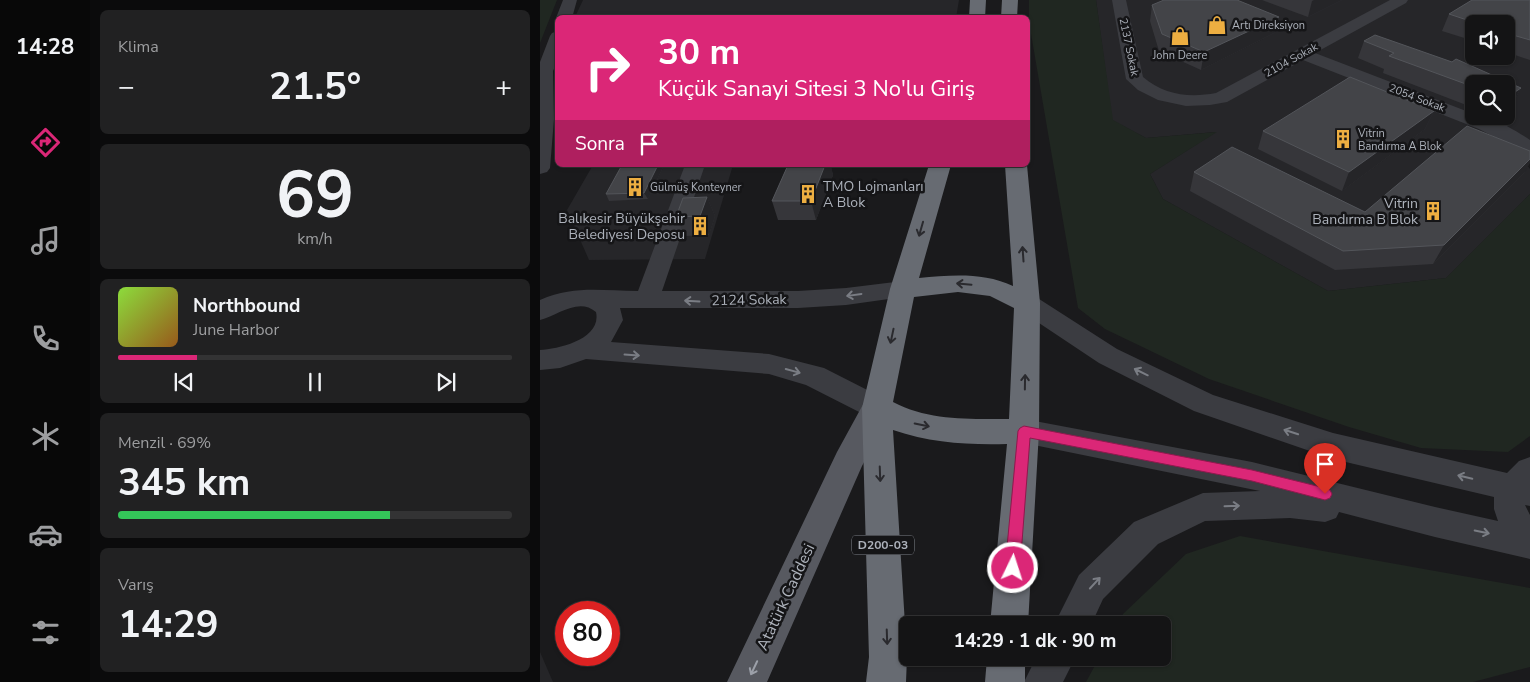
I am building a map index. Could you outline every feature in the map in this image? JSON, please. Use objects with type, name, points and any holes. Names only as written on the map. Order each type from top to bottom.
[{"type":"highway","points":[[977,15],[978,0]]},
{"type":"highway","points":[[1009,15],[1010,0]]},
{"type":"highway","name":"D200-03","points":[[886,682],[888,657],[877,408],[903,288],[939,167]]},
{"type":"highway","points":[[1010,616],[1016,511],[1024,431],[1027,303],[1016,167]]},
{"type":"highway","points":[[903,288],[958,283],[968,284],[995,288],[1027,303]]},
{"type":"highway","points":[[877,408],[903,421],[937,428],[988,432],[1024,431]]},
{"type":"highway","points":[[1005,682],[1006,666]]},
{"type":"main road","name":"Atatürk Caddesi","points":[[747,682],[848,462],[877,408]]},
{"type":"street","points":[[565,15],[570,0]]},
{"type":"street","name":"2137 Sokak","points":[[1119,0],[1134,79],[1143,88],[1175,100]]},
{"type":"street","name":"2104 Sokak","points":[[1175,100],[1195,101],[1222,98],[1401,0]]},
{"type":"street","points":[[540,168],[545,119],[545,71],[555,44]]},
{"type":"street","name":"2054 Sokak","points":[[1302,54],[1486,125],[1530,148]]},
{"type":"street","points":[[647,299],[694,167]]},
{"type":"street","name":"2124 Sokak","points":[[540,311],[570,300],[584,298],[596,300],[707,301],[829,298],[903,288]]},
{"type":"street","points":[[540,360],[568,356],[584,349],[596,340],[605,330],[610,320],[609,312],[604,304],[596,300]]},
{"type":"street","points":[[1027,303],[1108,356],[1204,403],[1333,446],[1524,484]]},
{"type":"street","points":[[584,349],[639,356],[700,358],[769,364],[814,376],[877,408]]},
{"type":"street","points":[[1024,431],[1252,475],[1435,522],[1530,542]]},
{"type":"street","points":[[1524,484],[1509,501],[1511,515],[1521,530],[1530,538]]},
{"type":"street","points":[[1076,616],[1091,587],[1146,533],[1203,507],[1290,504],[1435,522]]},
{"type":"street","points":[[1043,682],[1052,666]]},
{"type":"shaded area","points":[[540,0],[557,0],[540,43]]},
{"type":"shaded area","points":[[583,0],[959,0],[956,15],[576,15]]},
{"type":"shaded area","points":[[1029,0],[1096,0],[1113,120],[1146,138],[1217,132],[1150,174],[1163,199],[1328,291],[1446,278],[1530,194],[1530,436],[1508,452],[1421,448],[1349,427],[1209,379],[1105,329],[1078,308],[1029,15]]},
{"type":"shaded area","points":[[1096,0],[1530,0],[1530,157],[1521,157],[1530,169],[1530,194],[1446,278],[1328,291],[1163,199],[1150,174],[1216,132],[1146,138],[1112,120]]},
{"type":"shaded area","points":[[592,167],[732,167],[705,259],[589,260],[567,210]]},
{"type":"shaded area","points":[[1240,536],[1530,588],[1530,667],[1473,682],[1086,682],[1095,666],[1171,666],[1171,616],[1122,616],[1186,554]]},
{"type":"building","points":[[1164,0],[1237,0],[1279,17],[1204,52],[1162,34],[1152,5]]},
{"type":"building","points":[[1472,0],[1530,0],[1530,40],[1515,36],[1515,15],[1465,15],[1465,19],[1449,14]]},
{"type":"building","points":[[1375,35],[1452,62],[1456,59],[1465,63],[1465,65],[1469,65],[1492,75],[1465,75],[1465,84],[1389,56],[1394,53],[1364,41]]},
{"type":"building","name":"Vitrin Bandırma A Blok","points":[[1350,77],[1434,111],[1349,172],[1263,131]]},
{"type":"building","points":[[1515,85],[1521,88],[1515,92]]},
{"type":"building","name":"Vitrin Bandırma B Blok","points":[[1467,126],[1530,151],[1530,159],[1444,245],[1343,251],[1194,172],[1232,147],[1365,212]]},
{"type":"building","name":"Gülmüş Konteyner","points":[[621,167],[657,167],[644,193],[606,194]]},
{"type":"building","points":[[787,167],[824,167],[811,201],[772,201]]},
{"type":"building","points":[[707,197],[700,216],[676,217],[683,198]]},
{"type":"place","name":"Artı Direksiyon","points":[[1217,25]]},
{"type":"place","name":"John Deere","points":[[1180,36]]},
{"type":"place","name":"Vitrin Bandırma A Blok","points":[[1343,139]]},
{"type":"place","name":"Gülmüş Konteyner","points":[[635,187]]},
{"type":"place","name":"TMO Lojmanları A Blok","points":[[808,194]]},
{"type":"place","name":"Vitrin Bandırma B Blok","points":[[1433,211]]},
{"type":"place","name":"Balıkesir Büyükşehir Belediyesi Deposu","points":[[700,226]]},
{"type":"route","points":[[1013,568],[1016,511],[1024,431],[1252,475],[1325,494]]}]
